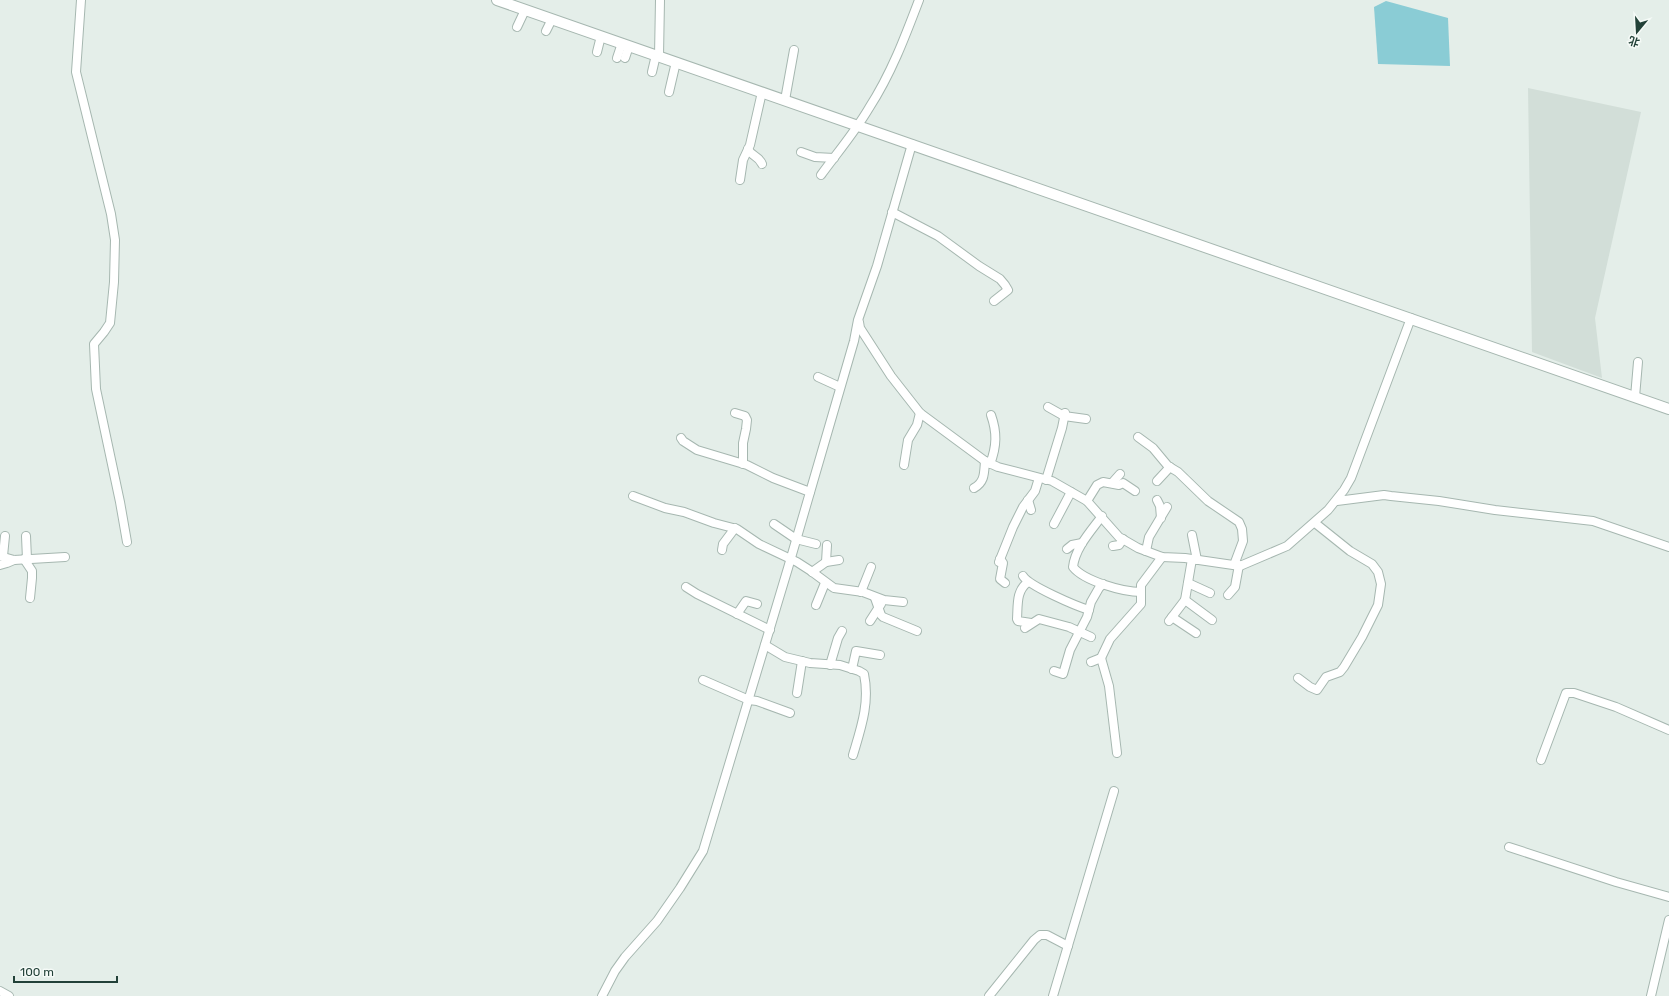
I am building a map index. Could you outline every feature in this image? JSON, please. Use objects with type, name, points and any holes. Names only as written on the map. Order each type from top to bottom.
[{"type":"street","points":[[81,0],[76,72],[107,194],[115,240],[114,282],[110,323],[94,344],[96,389],[127,542]]},
{"type":"street","points":[[499,0],[1669,409]]},
{"type":"street","points":[[652,72],[658,56],[660,0]]},
{"type":"street","points":[[821,175],[869,108],[888,74],[906,36],[919,0]]},
{"type":"street","points":[[516,27],[525,10]]},
{"type":"street","points":[[546,31],[552,19]]},
{"type":"street","points":[[597,52],[601,36]]},
{"type":"street","points":[[621,58],[626,45]]},
{"type":"street","points":[[785,100],[794,50]]},
{"type":"street","points":[[669,92],[676,62]]},
{"type":"street","points":[[740,180],[743,160],[748,149],[762,92]]},
{"type":"street","points":[[602,996],[615,971],[625,957],[656,922],[680,888],[703,851],[770,630],[858,320],[877,266],[912,144]]},
{"type":"street","points":[[748,149],[760,159],[762,164]]},
{"type":"street","points":[[801,152],[815,157],[834,158]]},
{"type":"street","points":[[892,212],[938,236],[979,266],[1000,279],[1008,290],[994,301]]},
{"type":"street","points":[[858,320],[860,328],[891,376],[920,413],[988,462],[998,467],[1043,478],[1087,501],[1102,516],[1119,537],[1146,551],[1162,557],[1194,559],[1236,565],[1287,546],[1315,523],[1337,500],[1351,478],[1411,318]]},
{"type":"street","points":[[1634,397],[1638,362]]},
{"type":"street","points":[[818,377],[840,387]]},
{"type":"street","points":[[1048,407],[1065,414],[1086,419]]},
{"type":"street","points":[[735,413],[745,416],[747,420],[743,443],[743,464]]},
{"type":"street","points":[[904,465],[908,440],[917,425],[920,413]]},
{"type":"street","points":[[1005,583],[1000,579],[1003,563],[1000,560],[1022,507],[1043,478],[1065,414]]},
{"type":"street","points":[[974,488],[981,484],[988,462],[994,451],[996,436],[991,415]]},
{"type":"street","points":[[1138,437],[1153,448],[1170,467],[1178,472],[1208,500],[1241,525],[1242,541],[1236,565],[1235,587],[1228,595]]},
{"type":"street","points":[[681,438],[697,450],[743,464],[773,478],[810,492]]},
{"type":"street","points":[[1157,482],[1170,467]]},
{"type":"street","points":[[1112,483],[1120,474]]},
{"type":"street","points":[[1087,501],[1100,483],[1107,482],[1119,485],[1123,483],[1135,491]]},
{"type":"street","points":[[1054,524],[1071,492]]},
{"type":"street","points":[[1337,500],[1384,495],[1592,521],[1669,547]]},
{"type":"street","points":[[633,496],[661,507],[684,512],[714,523],[735,528],[759,544],[790,559],[812,572],[825,583],[834,588],[861,592],[880,599],[904,602]]},
{"type":"street","points":[[1028,500],[1031,510]]},
{"type":"street","points":[[1157,500],[1160,506],[1161,518]]},
{"type":"street","points":[[1146,551],[1149,537],[1167,506]]},
{"type":"street","points":[[1102,516],[1082,543],[1073,567],[1094,581],[1128,592],[1141,592]]},
{"type":"street","points":[[1298,678],[1310,687],[1317,690],[1326,677],[1343,670],[1379,603],[1381,593],[1380,576],[1372,564],[1350,551],[1315,523]]},
{"type":"street","points":[[774,524],[796,539],[816,544]]},
{"type":"street","points":[[722,550],[723,544],[735,528]]},
{"type":"street","points":[[1192,535],[1194,559],[1184,600],[1171,619],[1196,633]]},
{"type":"street","points":[[5,536],[1,556],[14,560]]},
{"type":"street","points":[[26,536],[25,559],[32,571],[30,598]]},
{"type":"street","points":[[1113,546],[1119,545],[1123,539]]},
{"type":"street","points":[[1067,549],[1072,545],[1082,543]]},
{"type":"street","points":[[826,562],[827,545]]},
{"type":"street","points":[[0,565],[14,560],[64,557]]},
{"type":"street","points":[[1117,753],[1109,686],[1101,658],[1110,639],[1141,604],[1141,585],[1162,557]]},
{"type":"street","points":[[812,572],[826,562],[839,560]]},
{"type":"street","points":[[861,592],[871,566]]},
{"type":"street","points":[[1089,610],[1066,602],[1026,579],[1019,593],[1017,619],[1028,626],[1039,619],[1069,627],[1091,637]]},
{"type":"street","points":[[816,605],[825,583]]},
{"type":"street","points":[[1188,583],[1210,593]]},
{"type":"street","points":[[1054,671],[1063,674],[1070,650],[1096,593],[1103,584]]},
{"type":"street","points":[[686,587],[697,594],[770,630]]},
{"type":"street","points":[[870,621],[878,608],[880,599]]},
{"type":"street","points":[[1184,600],[1212,620]]},
{"type":"street","points":[[737,614],[746,601],[757,604]]},
{"type":"street","points":[[878,608],[881,615],[887,619],[917,632]]},
{"type":"street","points":[[830,665],[838,638],[842,631]]},
{"type":"street","points":[[765,645],[780,654],[802,661],[820,665],[840,665],[864,674],[866,696],[864,718],[853,755]]},
{"type":"street","points":[[852,669],[856,651],[880,655]]},
{"type":"street","points":[[1091,662],[1101,658]]},
{"type":"street","points":[[797,693],[802,661]]},
{"type":"street","points":[[703,680],[749,700],[757,701],[790,713]]},
{"type":"street","points":[[1541,760],[1566,693],[1574,693],[1616,707],[1669,730]]},
{"type":"street","points":[[1053,996],[1114,790]]},
{"type":"street","points":[[1509,846],[1616,882],[1669,897]]},
{"type":"street","points":[[1651,996],[1669,920]]},
{"type":"street","points":[[989,996],[1037,937],[1047,935],[1068,946]]},
{"type":"street","points":[[0,991],[9,996]]},
{"type":"shaded area","points":[[1528,88],[1641,112],[1595,318],[1602,378],[1532,352]]},
{"type":"water","points":[[1386,1],[1448,18],[1450,66],[1378,64],[1374,7]]}]
